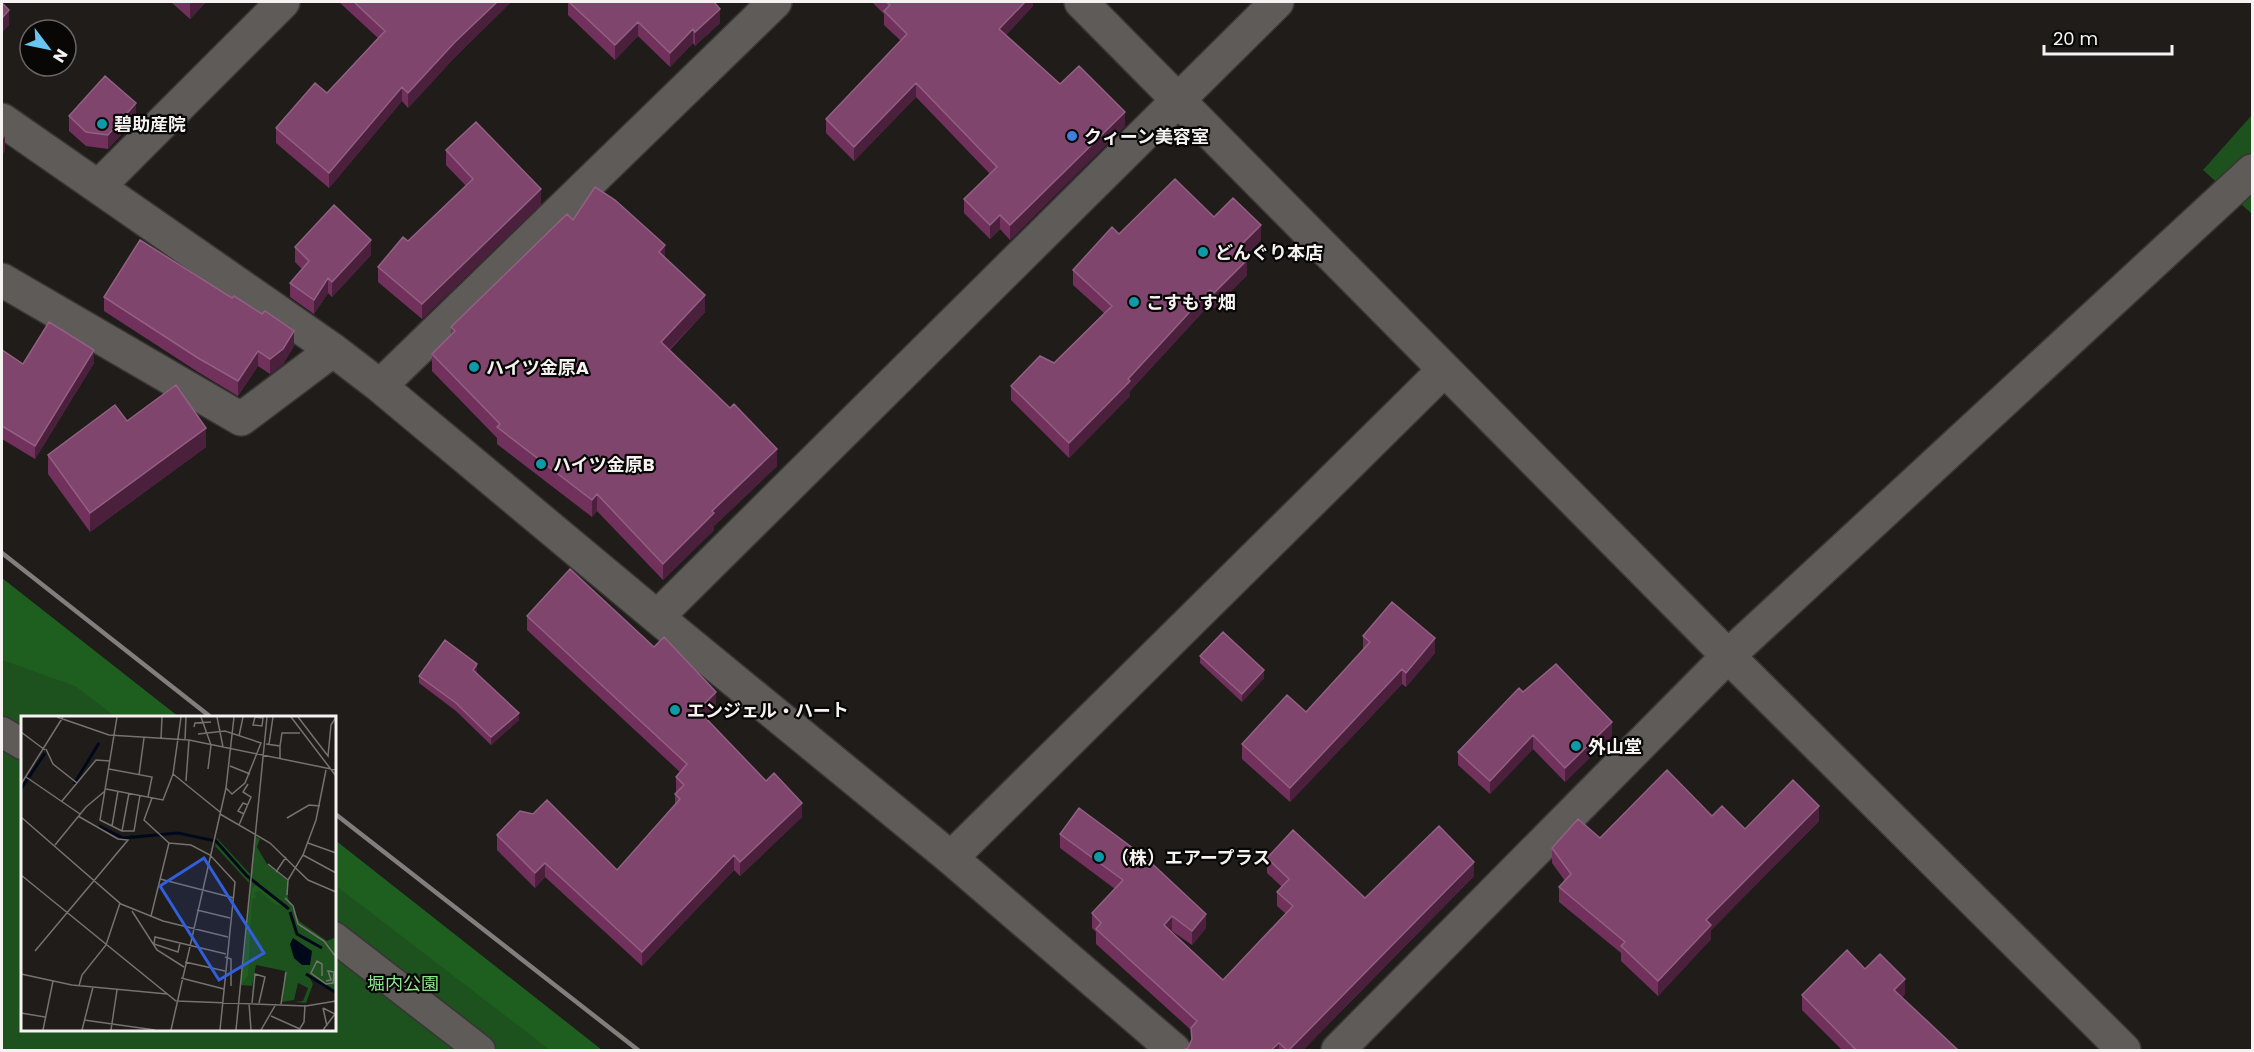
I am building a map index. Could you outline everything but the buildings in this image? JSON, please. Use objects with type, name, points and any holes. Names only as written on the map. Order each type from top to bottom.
[{"type":"street","points":[[99,186],[283,2]]},
{"type":"street","points":[[381,386],[775,2]]},
{"type":"street","points":[[1081,2],[1728,656],[2124,1050]]},
{"type":"street","points":[[657,617],[1277,2]]},
{"type":"street","points":[[2,120],[333,350],[381,386],[657,617],[951,858],[1174,1050]]},
{"type":"street","points":[[1338,1050],[1728,656],[2253,171]]},
{"type":"street","points":[[2,280],[241,419],[333,350]]},
{"type":"street","points":[[951,858],[1444,370]]},
{"type":"street","points":[[2,732],[21,743]]},
{"type":"street","points":[[336,939],[480,1050]]},
{"type":"green space","points":[[2252,115],[2252,214],[2203,170]]},
{"type":"green space","points":[[2,578],[178,716],[115,716],[75,686],[2,660]]},
{"type":"green space","name":"堀内公園","points":[[2,584],[172,716],[21,716],[21,1031],[336,1031],[336,844],[601,1050],[2,1050]]},
{"type":"green space","points":[[336,841],[602,1050],[550,1050],[336,886]]},
{"type":"railway","points":[[2,553],[209,716]]},
{"type":"railway","points":[[336,815],[638,1050]]},
{"type":"place","name":"碧助産院","points":[[102,124]]},
{"type":"place","name":"クィーン美容室","points":[[1072,136]]},
{"type":"place","name":"どんぐり本店","points":[[1203,252]]},
{"type":"place","name":"こすもす畑","points":[[1134,302]]},
{"type":"place","name":"ハイツ金原A","points":[[474,367]]},
{"type":"place","name":"ハイツ金原B","points":[[541,464]]},
{"type":"place","name":"エンジェル・ハート","points":[[675,710]]},
{"type":"place","name":"外山堂","points":[[1576,746]]},
{"type":"place","name":"（株）エアープラス","points":[[1099,857]]}]
